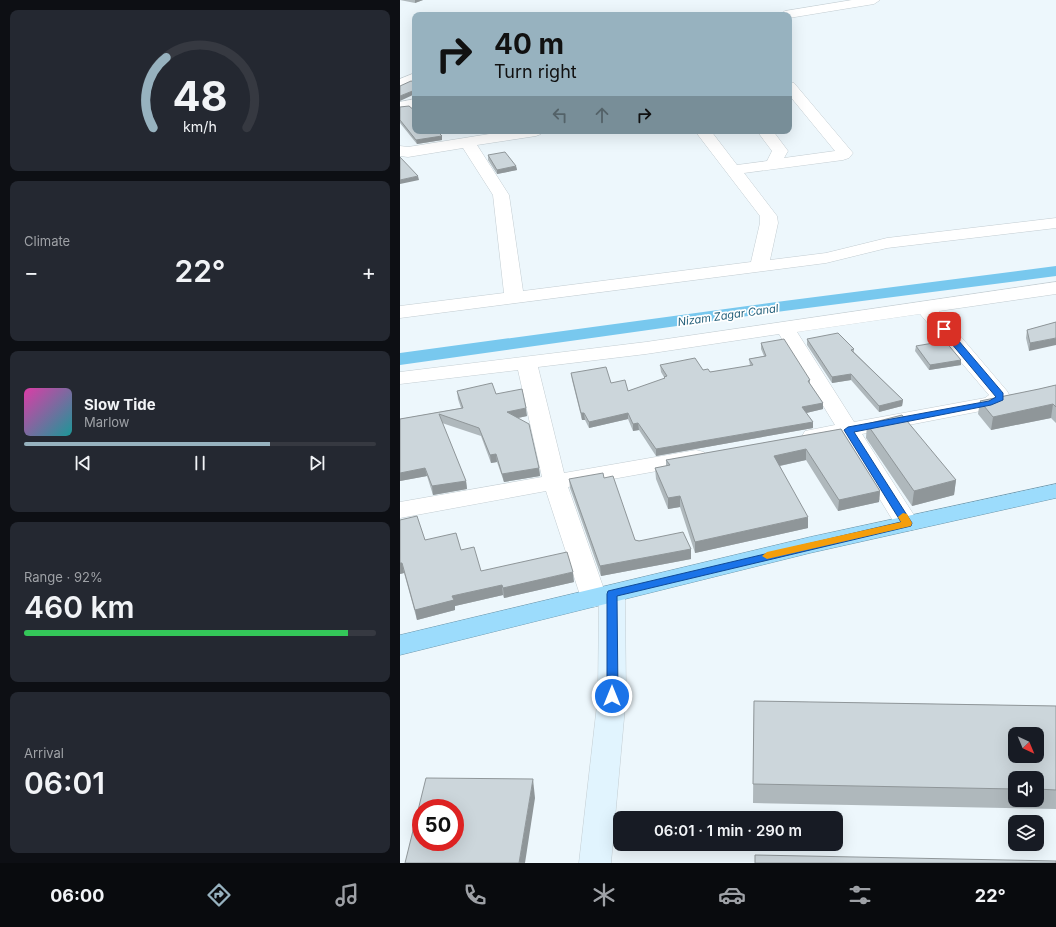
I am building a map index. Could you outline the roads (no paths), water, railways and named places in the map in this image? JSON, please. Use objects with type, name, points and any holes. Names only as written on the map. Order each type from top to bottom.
[{"type":"highway","points":[[400,645],[907,523],[1056,491]]},
{"type":"main road","points":[[595,863],[612,696],[603,596]]},
{"type":"street","points":[[792,14],[874,0]]},
{"type":"street","points":[[400,84],[412,78]]},
{"type":"street","points":[[733,170],[839,157],[845,153],[792,90]]},
{"type":"street","points":[[400,106],[412,104]]},
{"type":"street","points":[[400,151],[517,134]]},
{"type":"street","points":[[705,134],[768,216],[769,223],[759,266]]},
{"type":"street","points":[[767,134],[780,151],[773,165]]},
{"type":"street","points":[[467,142],[501,195],[514,298]]},
{"type":"street","points":[[400,312],[834,256],[881,244],[1056,223]]},
{"type":"street","points":[[400,378],[784,327],[1056,288]]},
{"type":"street","points":[[794,440],[991,403],[1000,398],[1000,395],[925,307]]},
{"type":"street","points":[[784,327],[907,523]]},
{"type":"street","points":[[528,362],[555,482],[603,596]]},
{"type":"street","points":[[400,510],[717,453]]},
{"type":"waterway","name":"Nizam Zagar Canal","points":[[400,359],[784,306],[1056,271]]}]
